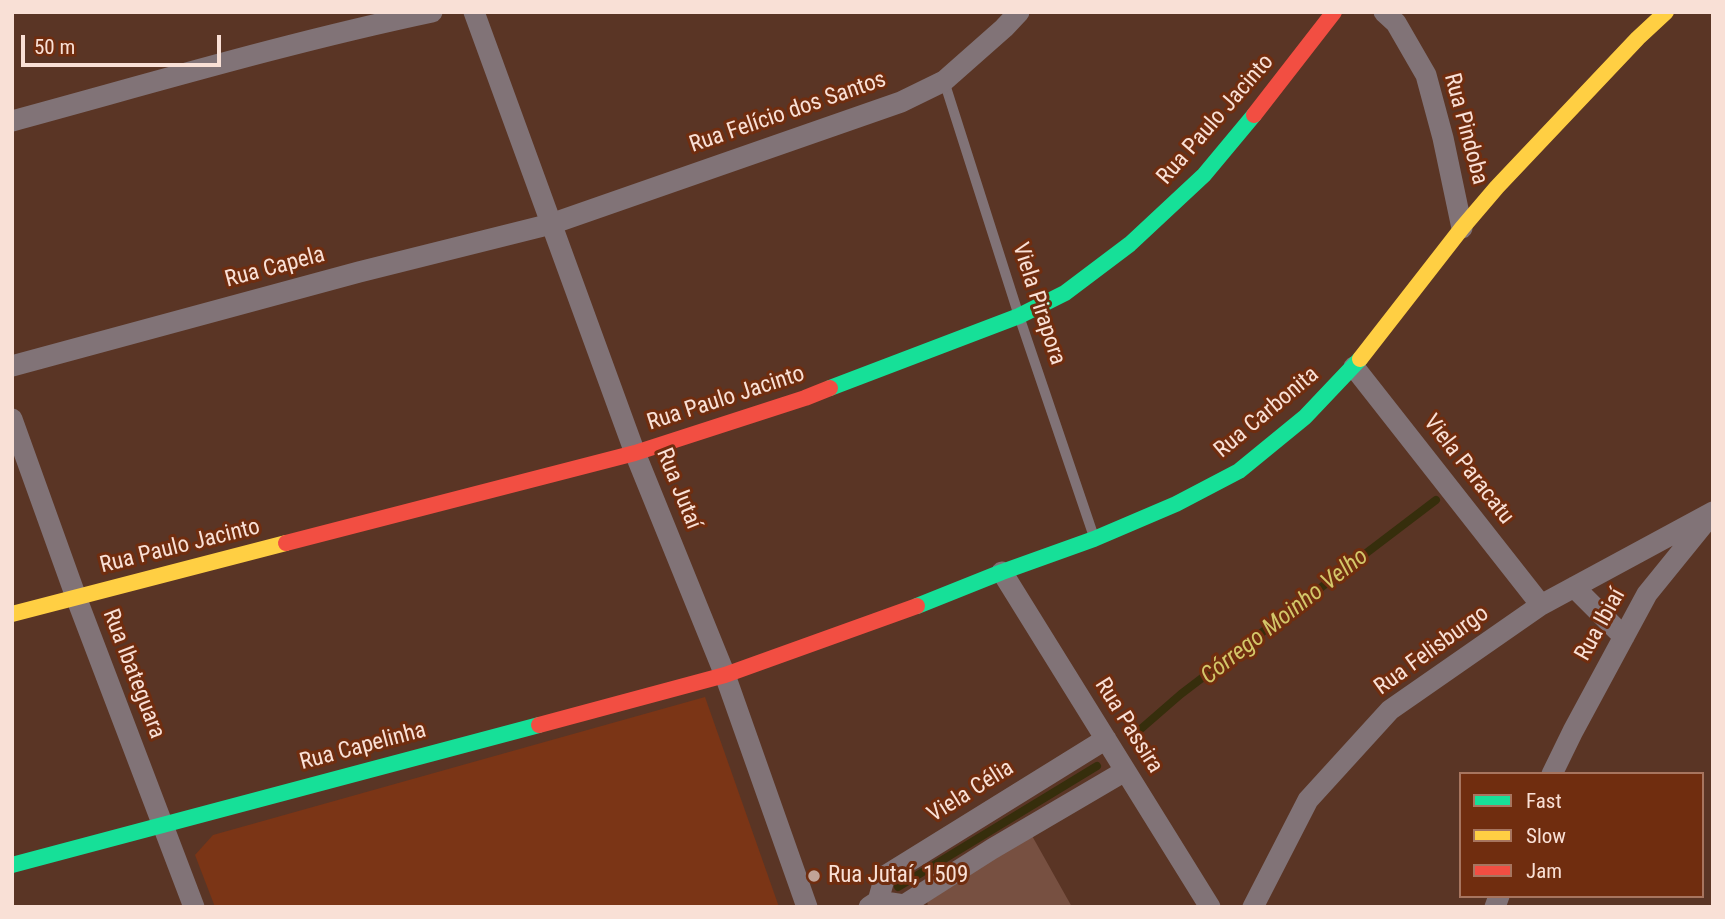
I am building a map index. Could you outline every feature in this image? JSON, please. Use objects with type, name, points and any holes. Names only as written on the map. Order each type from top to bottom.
[{"type":"street","points":[[12,121],[355,20],[432,12]]},
{"type":"street","name":"Rua Jutaí","points":[[474,12],[635,453],[725,675],[807,907]]},
{"type":"street","name":"Rua Felício dos Santos","points":[[551,224],[901,102],[944,81],[1019,12]]},
{"type":"street","name":"Rua Paulo Jacinto","points":[[12,614],[635,453],[805,398],[1019,316],[1065,293],[1130,244],[1204,175],[1334,12]]},
{"type":"street","name":"Rua Pindoba","points":[[1384,12],[1396,23],[1426,75],[1443,138],[1462,228]]},
{"type":"street","name":"Rua Carbonita","points":[[725,675],[1094,539],[1176,504],[1239,471],[1305,417],[1354,367],[1497,187],[1666,12]]},
{"type":"street","name":"Rua Capela","points":[[12,366],[359,272],[551,224]]},
{"type":"street","name":"Viela Paracatu","points":[[1354,367],[1541,605]]},
{"type":"street","name":"Rua Ibateguara","points":[[12,419],[76,597],[194,907]]},
{"type":"street","name":"Rua Felisburgo","points":[[1252,907],[1308,800],[1391,710],[1541,605],[1713,513]]},
{"type":"street","name":"Rua Ibiaí","points":[[1553,772],[1647,594],[1713,513]]},
{"type":"street","name":"Rua Passira","points":[[1002,572],[1210,907]]},
{"type":"street","points":[[1574,587],[1624,637]]},
{"type":"street","name":"Rua Capelinha","points":[[12,865],[725,675]]},
{"type":"street","name":"Viela Célia","points":[[1106,739],[885,876],[874,904],[905,905],[992,849],[1125,771]]},
{"type":"lane","name":"Viela Pirapora","points":[[944,81],[1094,539]]},
{"type":"shaded area","points":[[705,697],[779,907],[215,907],[195,855],[213,835]]},
{"type":"shaded area","points":[[1031,834],[1072,907],[928,907],[927,900]]},
{"type":"waterway","name":"Córrego Moinho Velho","points":[[1135,734],[1181,694],[1436,500]]},
{"type":"waterway","name":"Córrego Moinho Velho","points":[[898,887],[1097,766]]},
{"type":"traffic: fast","points":[[830,388],[1019,316],[1065,293],[1130,244],[1204,175],[1254,115]]},
{"type":"traffic: fast","points":[[917,606],[1094,539],[1176,504],[1239,471],[1305,417],[1360,359]]},
{"type":"traffic: fast","points":[[12,865],[539,725]]},
{"type":"traffic: slow","points":[[1360,359],[1497,187],[1666,12]]},
{"type":"traffic: slow","points":[[12,614],[286,543]]},
{"type":"traffic: jam","points":[[1254,115],[1334,12]]},
{"type":"traffic: jam","points":[[286,543],[635,453],[830,388]]},
{"type":"traffic: jam","points":[[539,725],[725,675],[917,606]]},
{"type":"place","name":"Rua Jutaí, 1509","points":[[814,876]]}]
